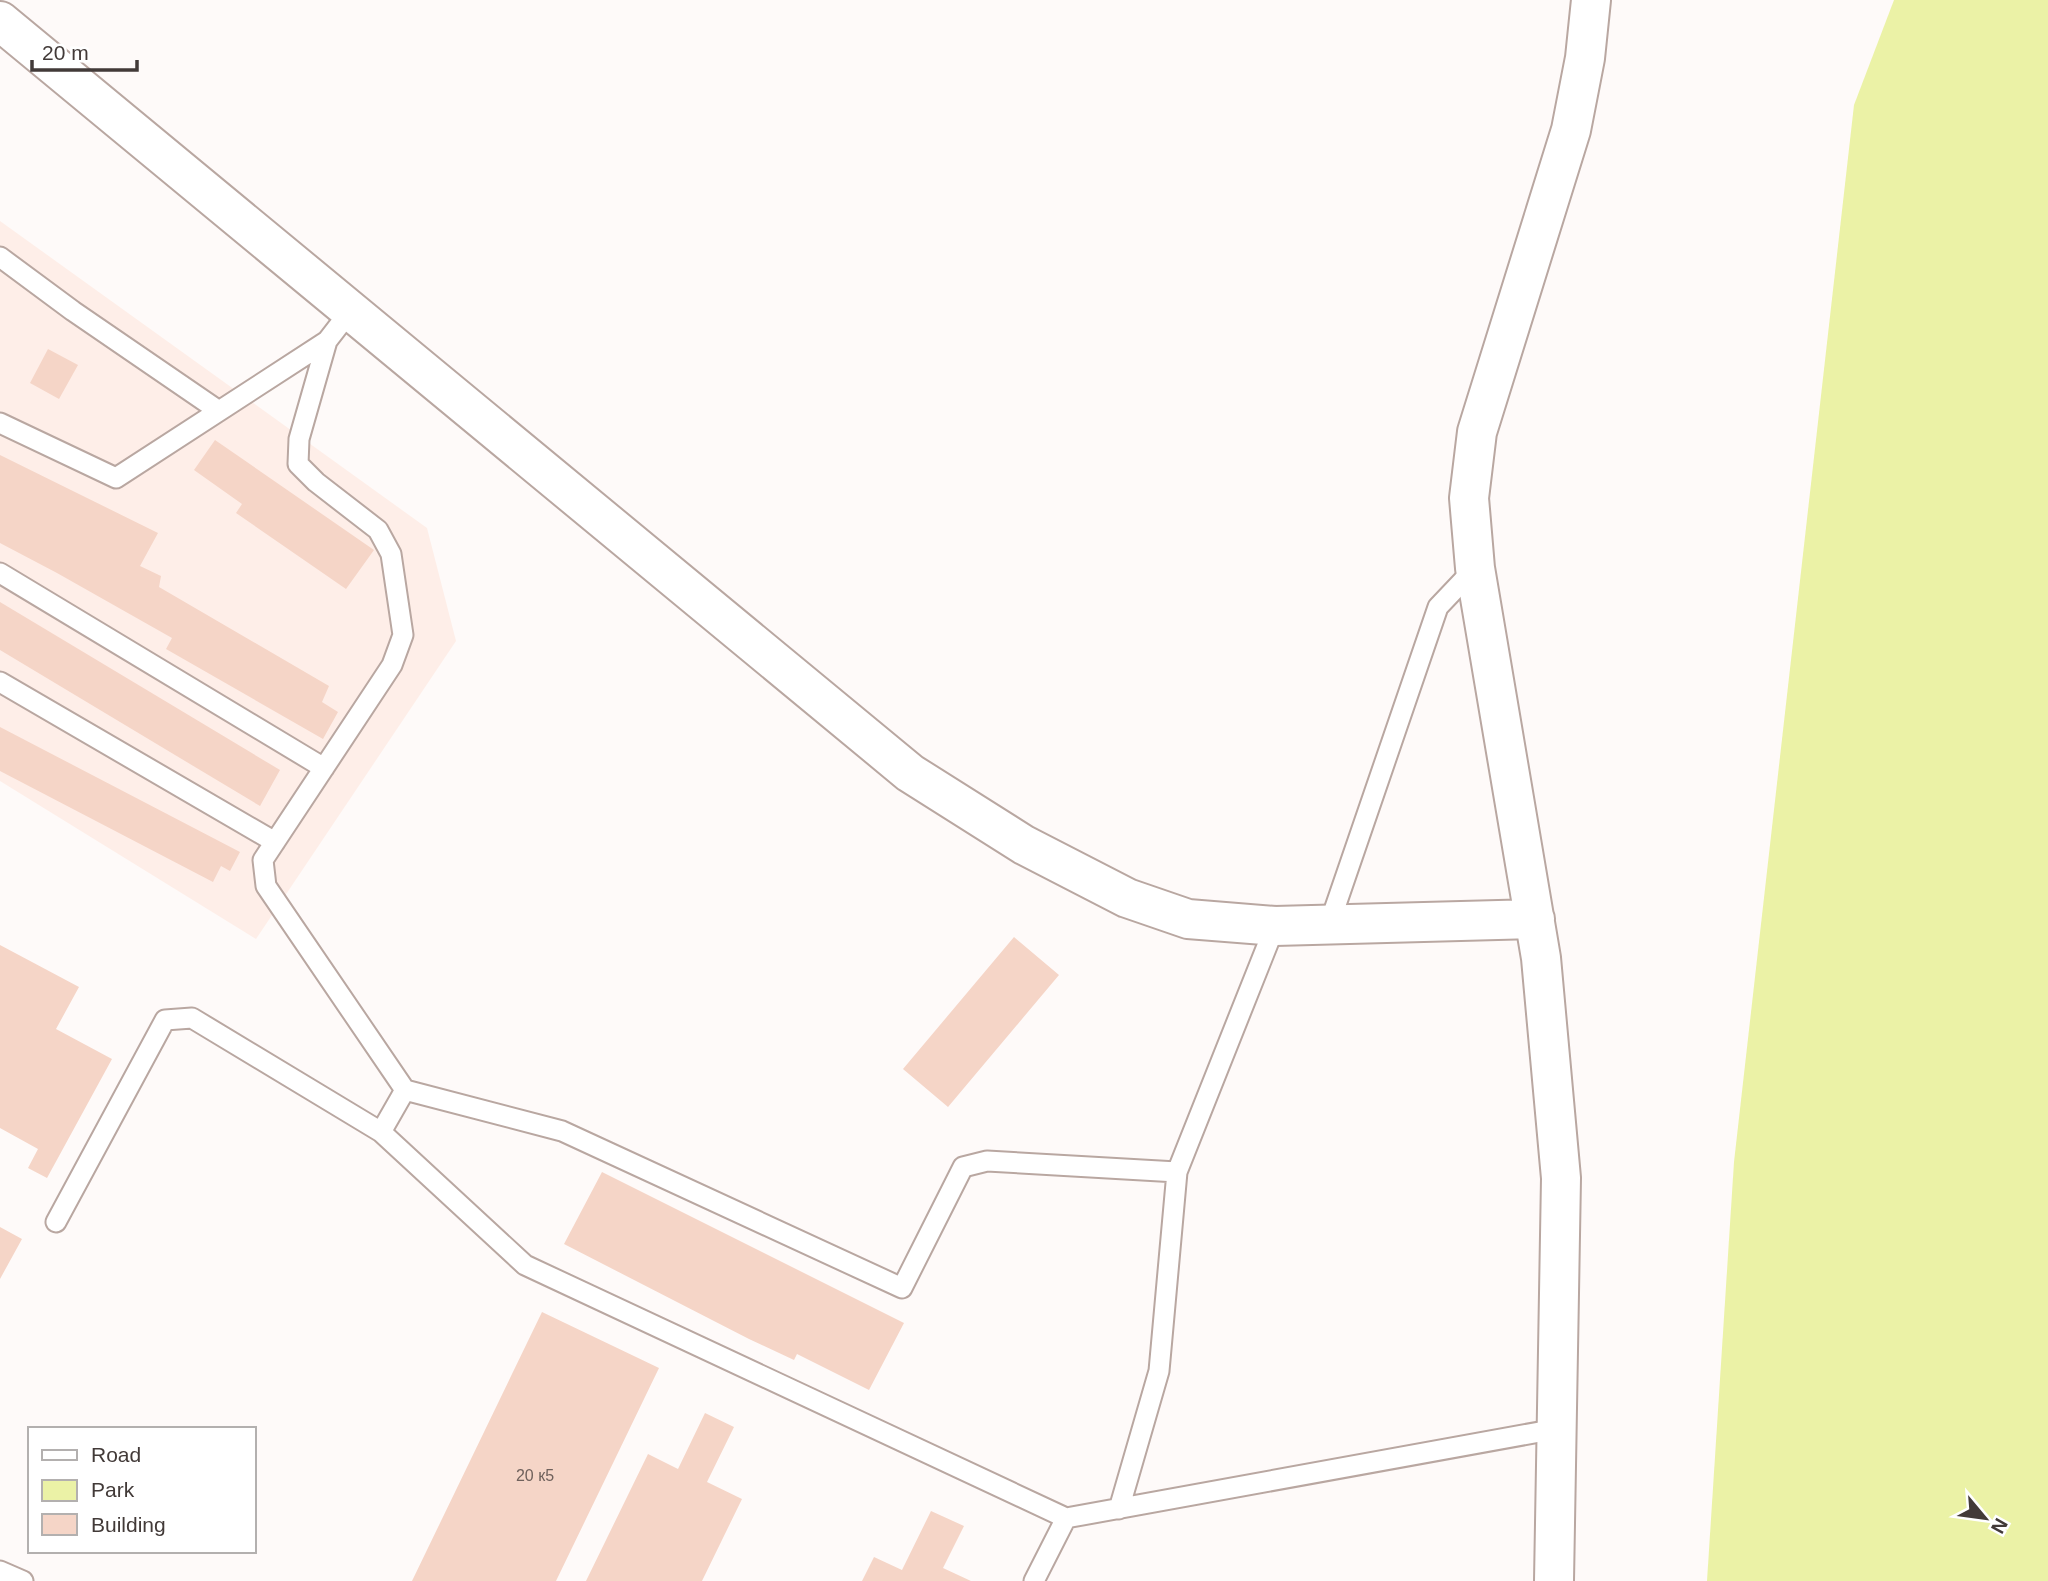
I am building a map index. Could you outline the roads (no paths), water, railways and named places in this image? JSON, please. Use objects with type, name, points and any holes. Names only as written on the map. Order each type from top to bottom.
[{"type":"street","points":[[1554,1581],[1561,1178],[1541,958],[1475,569],[1469,498],[1477,432],[1571,130],[1585,58],[1591,0]]},
{"type":"street","points":[[0,21],[910,773],[1024,845],[1127,898],[1188,919],[1275,926],[1535,919]]},
{"type":"lane","points":[[0,257],[73,311],[219,411]]},
{"type":"lane","points":[[0,423],[116,478],[327,341],[351,310]]},
{"type":"lane","points":[[327,341],[299,439],[298,464],[316,482],[378,530],[391,554],[403,635],[392,665],[263,860],[266,886],[405,1090],[562,1131],[902,1288],[963,1167],[987,1161],[1177,1172]]},
{"type":"lane","points":[[1329,925],[1438,607],[1475,569]]},
{"type":"lane","points":[[0,573],[324,768]]},
{"type":"lane","points":[[0,682],[275,842]]},
{"type":"lane","points":[[1119,1509],[1158,1371],[1177,1172],[1275,926]]},
{"type":"lane","points":[[56,1222],[165,1020],[192,1018],[381,1132],[525,1265],[1066,1518],[1556,1429]]},
{"type":"lane","points":[[381,1132],[405,1090]]},
{"type":"lane","points":[[1034,1581],[1066,1518]]},
{"type":"lane","points":[[0,1571],[23,1581]]}]
